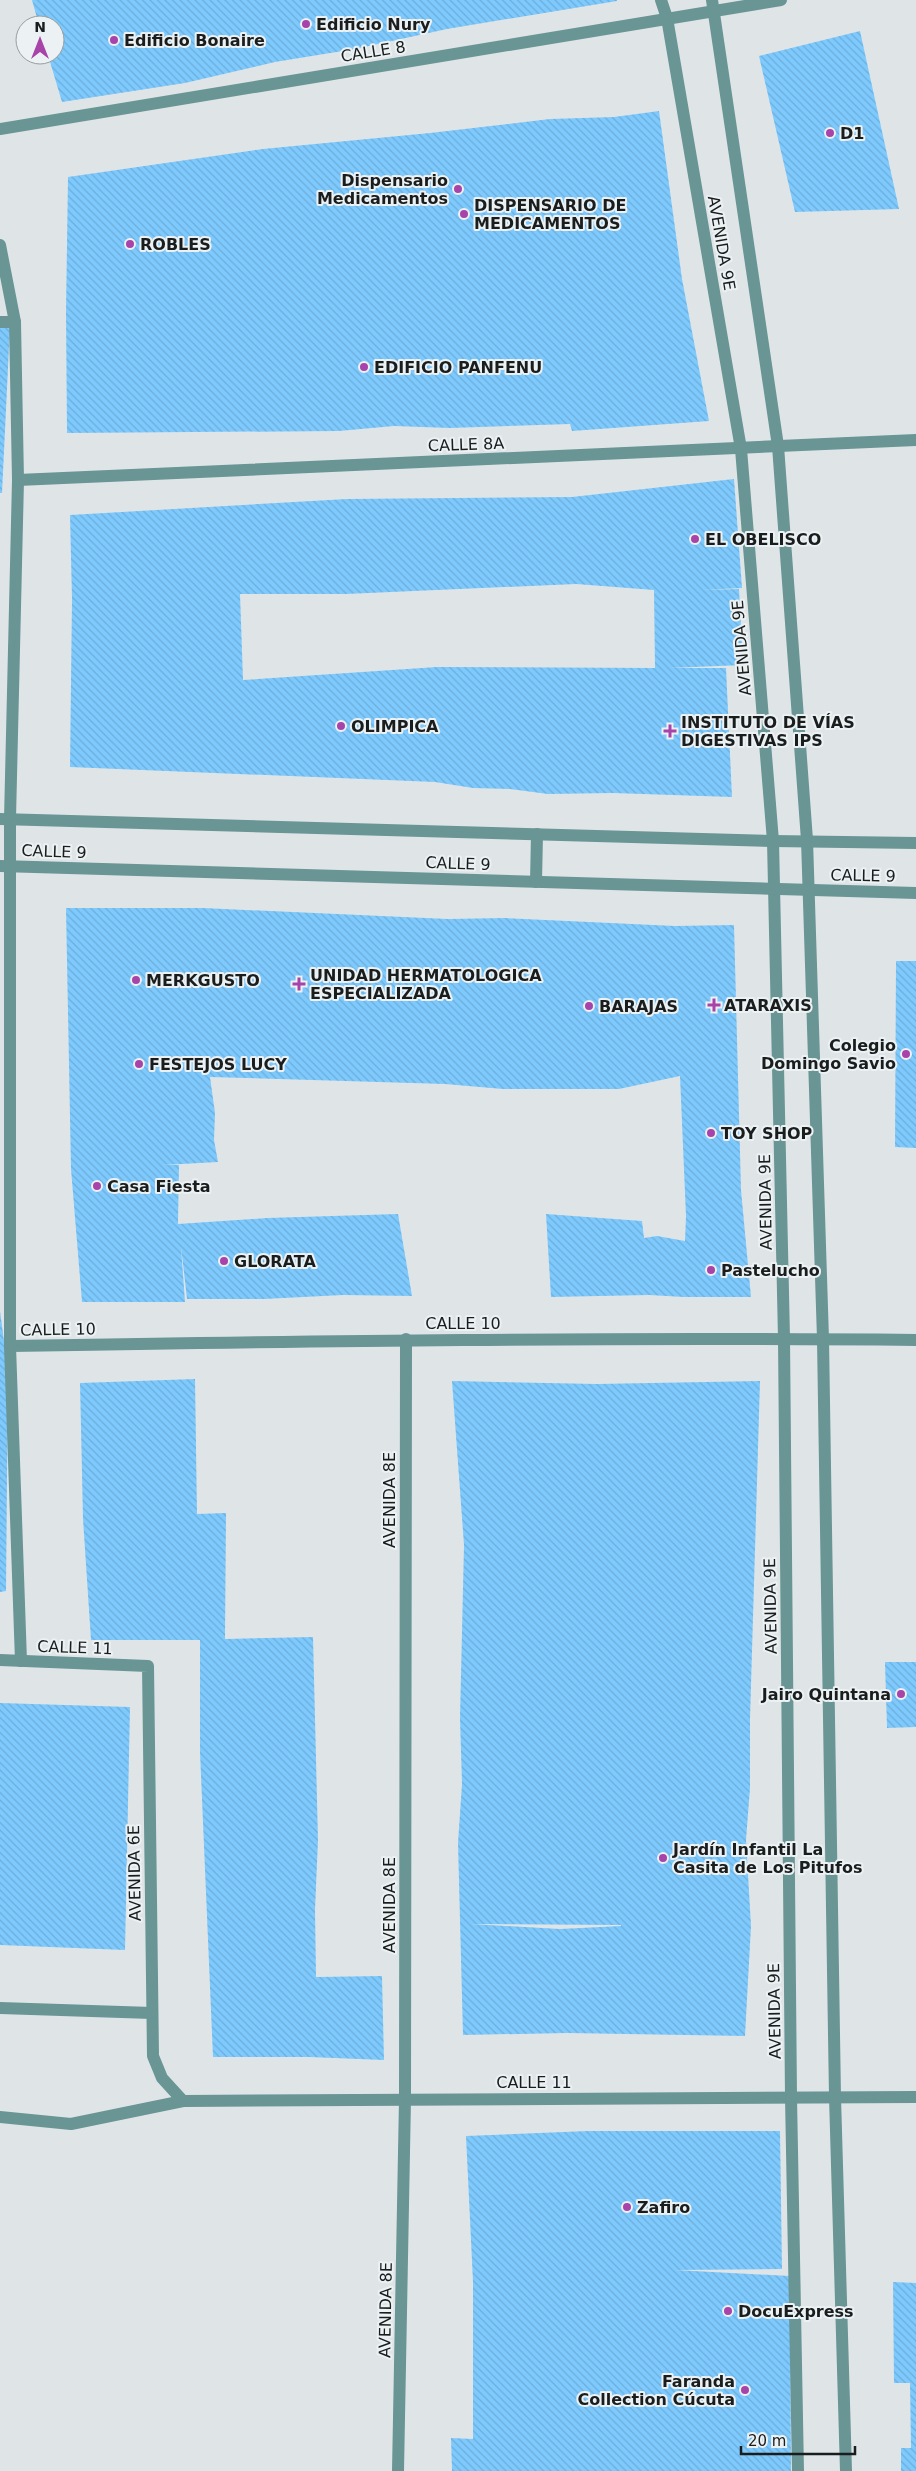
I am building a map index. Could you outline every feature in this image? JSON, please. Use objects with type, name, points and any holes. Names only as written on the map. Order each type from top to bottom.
[{"type":"street","name":"AVENIDA 9E","points":[[661,0],[667,18],[741,449],[773,841],[784,1338],[791,2097],[798,2471]]},
{"type":"street","name":"CALLE 8","points":[[0,129],[667,18],[714,6],[781,0]]},
{"type":"street","name":"AVENIDA 9E","points":[[714,6],[778,446],[807,840],[807,890],[823,1339],[835,2097],[846,2471]]},
{"type":"street","points":[[0,244],[14,322],[18,480],[5,819],[5,866],[10,1346],[21,1661]]},
{"type":"street","points":[[0,322],[14,322]]},
{"type":"street","name":"CALLE 8A","points":[[18,480],[916,440]]},
{"type":"street","name":"CALLE 9","points":[[5,819],[773,841],[916,843]]},
{"type":"street","points":[[536,882],[537,834]]},
{"type":"street","name":"CALLE 9","points":[[5,866],[916,893]]},
{"type":"street","name":"CALLE 10","points":[[10,1346],[406,1339],[784,1338],[916,1340]]},
{"type":"street","name":"AVENIDA 8E","points":[[398,2471],[405,2099],[406,1339]]},
{"type":"street","name":"CALLE 11","points":[[0,1660],[148,1666]]},
{"type":"street","name":"AVENIDA 6E","points":[[148,1666],[153,2056],[162,2078],[183,2101]]},
{"type":"street","points":[[0,2008],[152,2013]]},
{"type":"street","name":"CALLE 11","points":[[0,2117],[71,2124],[183,2101],[916,2097]]},
{"type":"building","points":[[32,0],[617,0],[447,29],[355,49],[275,62],[185,83],[62,102],[51,65],[65,65],[65,15],[36,15]]},
{"type":"building","name":"D1","points":[[860,31],[899,209],[795,212],[759,56]]},
{"type":"building","points":[[659,111],[682,279],[709,421],[572,431],[570,424],[450,428],[394,426],[339,431],[67,433],[68,177],[263,149],[550,119],[614,117]]},
{"type":"building","points":[[10,326],[2,493],[0,493],[0,327]]},
{"type":"building","points":[[734,479],[742,588],[702,590],[739,589],[743,665],[670,668],[726,668],[732,797],[613,793],[548,794],[510,789],[473,788],[435,782],[70,767],[72,599],[70,515],[347,499],[572,497]],"holes":[[[576,584],[654,590],[655,668],[437,667],[243,680],[240,594],[346,594]]]},
{"type":"building","points":[[66,908],[203,908],[448,919],[505,918],[675,926],[734,925],[741,1190],[751,1297],[649,1295],[551,1297],[546,1214],[642,1221],[644,1238],[657,1236],[685,1241],[686,1216],[680,1076],[619,1089],[503,1089],[445,1084],[210,1077],[215,1113],[214,1140],[218,1162],[163,1165],[179,1165],[178,1224],[267,1218],[398,1214],[412,1296],[343,1295],[264,1299],[187,1299],[181,1246],[185,1302],[82,1302],[71,1169]]},
{"type":"building","name":"Colegio Domingo Savio","points":[[896,961],[916,961],[916,1148],[895,1147]]},
{"type":"building","points":[[0,1311],[8,1371],[6,1591],[0,1592]]},
{"type":"building","points":[[195,1379],[197,1514],[226,1513],[225,1639],[313,1637],[318,1840],[315,1910],[316,1977],[382,1976],[384,2060],[309,2057],[213,2057],[200,1752],[200,1640],[91,1640],[83,1519],[80,1383]]},
{"type":"building","points":[[452,1381],[597,1384],[760,1381],[750,1719],[750,1788],[746,1840],[751,1926],[745,2036],[567,2033],[463,2035],[458,1843],[462,1784],[460,1718],[464,1545]],"holes":[[[471,1924],[621,1925],[560,1929]]]},
{"type":"building","name":"Jairo Quintana","points":[[885,1662],[916,1662],[916,1727],[887,1728]]},
{"type":"building","points":[[0,1703],[130,1707],[125,1950],[0,1945]]},
{"type":"building","points":[[588,2131],[780,2131],[782,2269],[675,2270],[790,2276],[791,2471],[452,2471],[451,2438],[473,2439],[473,2282],[466,2136]]},
{"type":"building","points":[[893,2282],[916,2283],[916,2471],[901,2471],[901,2448],[911,2448],[910,2383],[894,2383]]},
{"type":"place","name":"Edificio Nury","points":[[306,24]]},
{"type":"place","name":"Edificio Bonaire","points":[[114,40]]},
{"type":"place","name":"D1","points":[[830,133]]},
{"type":"place","name":"Dispensario Medicamentos","points":[[458,189]]},
{"type":"place","name":"DISPENSARIO DE MEDICAMENTOS","points":[[464,214]]},
{"type":"place","name":"ROBLES","points":[[130,244]]},
{"type":"place","name":"EDIFICIO PANFENU","points":[[364,367]]},
{"type":"place","name":"EL OBELISCO","points":[[695,539]]},
{"type":"place","name":"OLIMPICA","points":[[341,726]]},
{"type":"place","name":"INSTITUTO DE VÍAS DIGESTIVAS IPS","points":[[670,731]]},
{"type":"place","name":"MERKGUSTO","points":[[136,980]]},
{"type":"place","name":"UNIDAD HERMATOLOGICA ESPECIALIZADA","points":[[299,984]]},
{"type":"place","name":"ATARAXIS","points":[[714,1005]]},
{"type":"place","name":"BARAJAS","points":[[589,1006]]},
{"type":"place","name":"Colegio Domingo Savio","points":[[906,1054]]},
{"type":"place","name":"FESTEJOS LUCY","points":[[139,1064]]},
{"type":"place","name":"TOY SHOP","points":[[711,1133]]},
{"type":"place","name":"Casa Fiesta","points":[[97,1186]]},
{"type":"place","name":"GLORATA","points":[[224,1261]]},
{"type":"place","name":"Pastelucho","points":[[711,1270]]},
{"type":"place","name":"Jairo Quintana","points":[[901,1694]]},
{"type":"place","name":"Jardín Infantil La Casita de Los Pitufos","points":[[663,1858]]},
{"type":"place","name":"Zafiro","points":[[627,2207]]},
{"type":"place","name":"DocuExpress","points":[[728,2311]]},
{"type":"place","name":"Faranda Collection Cúcuta","points":[[745,2390]]}]
